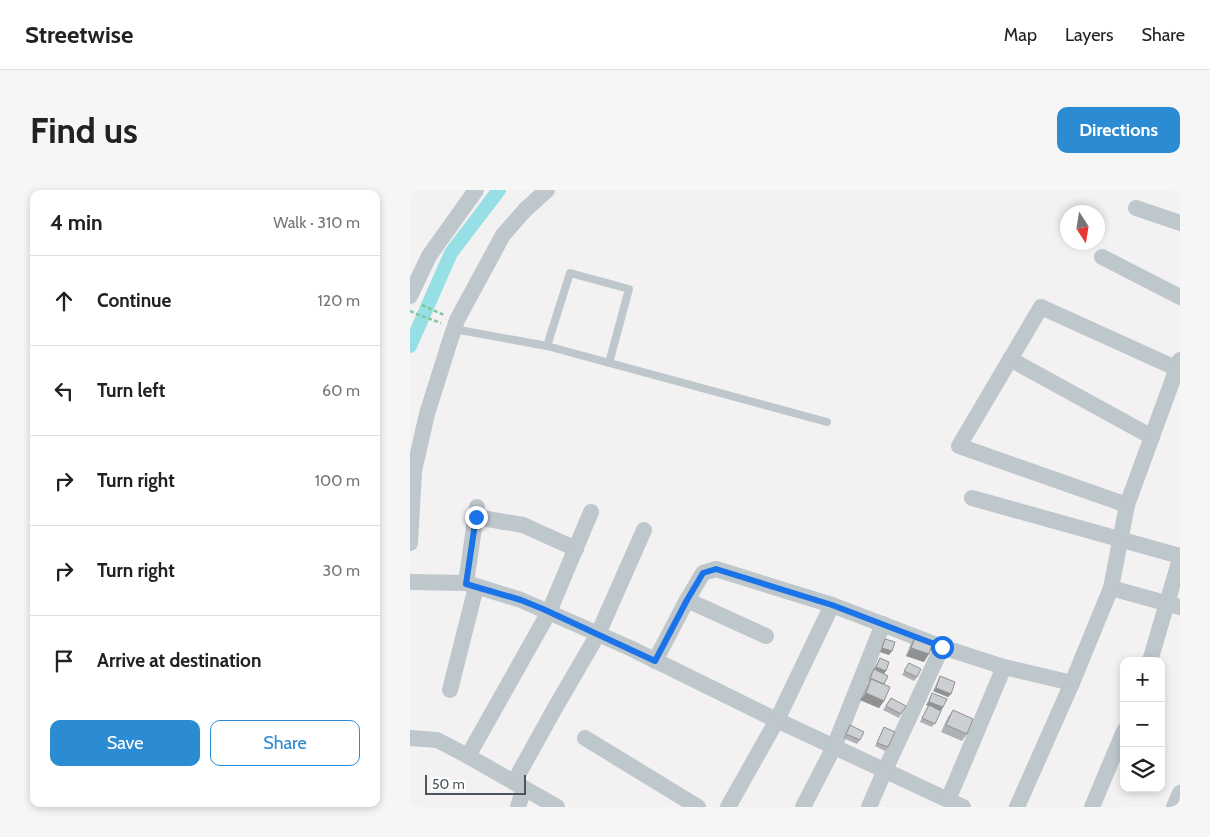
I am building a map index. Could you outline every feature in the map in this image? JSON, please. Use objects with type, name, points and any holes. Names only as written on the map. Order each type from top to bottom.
[{"type":"street","points":[[410,296],[415,270],[429,256],[476,190]]},
{"type":"street","points":[[410,543],[414,472],[450,324],[457,320],[503,235],[525,210],[547,190]]},
{"type":"street","points":[[1136,208],[1180,223]]},
{"type":"street","points":[[1102,257],[1180,297]]},
{"type":"street","points":[[1017,807],[1072,683],[1111,588],[1127,505],[1179,366],[1041,307],[959,446],[1127,505]]},
{"type":"street","points":[[1010,359],[1152,437]]},
{"type":"street","points":[[972,498],[1180,557],[1174,605],[1152,657]]},
{"type":"street","points":[[450,690],[471,585],[476,512],[523,525],[576,548]]},
{"type":"street","points":[[468,756],[549,612],[591,512]]},
{"type":"street","points":[[518,807],[519,785],[555,708],[598,634],[644,530]]},
{"type":"street","points":[[655,661],[703,573],[716,569],[832,605],[942,647],[1004,667],[1072,683]]},
{"type":"street","points":[[410,582],[471,585],[521,600],[598,634],[885,770],[944,802],[1004,667]]},
{"type":"street","points":[[1111,588],[1174,605]]},
{"type":"street","points":[[687,600],[766,636]]},
{"type":"street","points":[[728,807],[777,720],[832,605]]},
{"type":"street","points":[[803,807],[834,747],[883,624]]},
{"type":"street","points":[[869,807],[942,647]]},
{"type":"street","points":[[410,738],[437,740],[557,807]]},
{"type":"street","points":[[585,738],[698,807]]},
{"type":"street","points":[[1092,807],[1120,740]]},
{"type":"street","points":[[1174,807],[1180,793]]},
{"type":"lane","points":[[547,346],[570,273],[629,289],[609,363]]},
{"type":"lane","points":[[450,324],[547,346],[827,422]]},
{"type":"path","points":[[424,306],[450,324]]},
{"type":"path","points":[[410,311],[450,324]]},
{"type":"building","points":[[916,635],[933,641],[929,654],[911,648]]},
{"type":"building","points":[[885,639],[895,642],[892,651],[882,648]]},
{"type":"building","points":[[880,658],[889,662],[886,671],[876,667]]},
{"type":"building","points":[[909,663],[921,669],[917,677],[904,671]]},
{"type":"building","points":[[874,669],[888,676],[884,684],[870,678]]},
{"type":"building","points":[[940,676],[955,682],[951,694],[936,688]]},
{"type":"building","points":[[871,679],[890,687],[884,701],[866,693]]},
{"type":"building","points":[[932,693],[947,699],[943,707],[929,702]]},
{"type":"building","points":[[891,698],[906,706],[901,714],[886,706]]},
{"type":"building","points":[[929,705],[941,711],[935,724],[922,718]]},
{"type":"building","points":[[953,710],[973,719],[967,734],[946,725]]},
{"type":"building","points":[[850,725],[864,732],[860,740],[846,734]]},
{"type":"building","points":[[884,727],[895,732],[888,747],[877,743]]},
{"type":"waterway","points":[[410,346],[451,253],[499,190]]},
{"type":"route","points":[[476,517],[466,584],[521,600],[655,661],[703,573],[716,569],[832,605],[942,647]]}]
